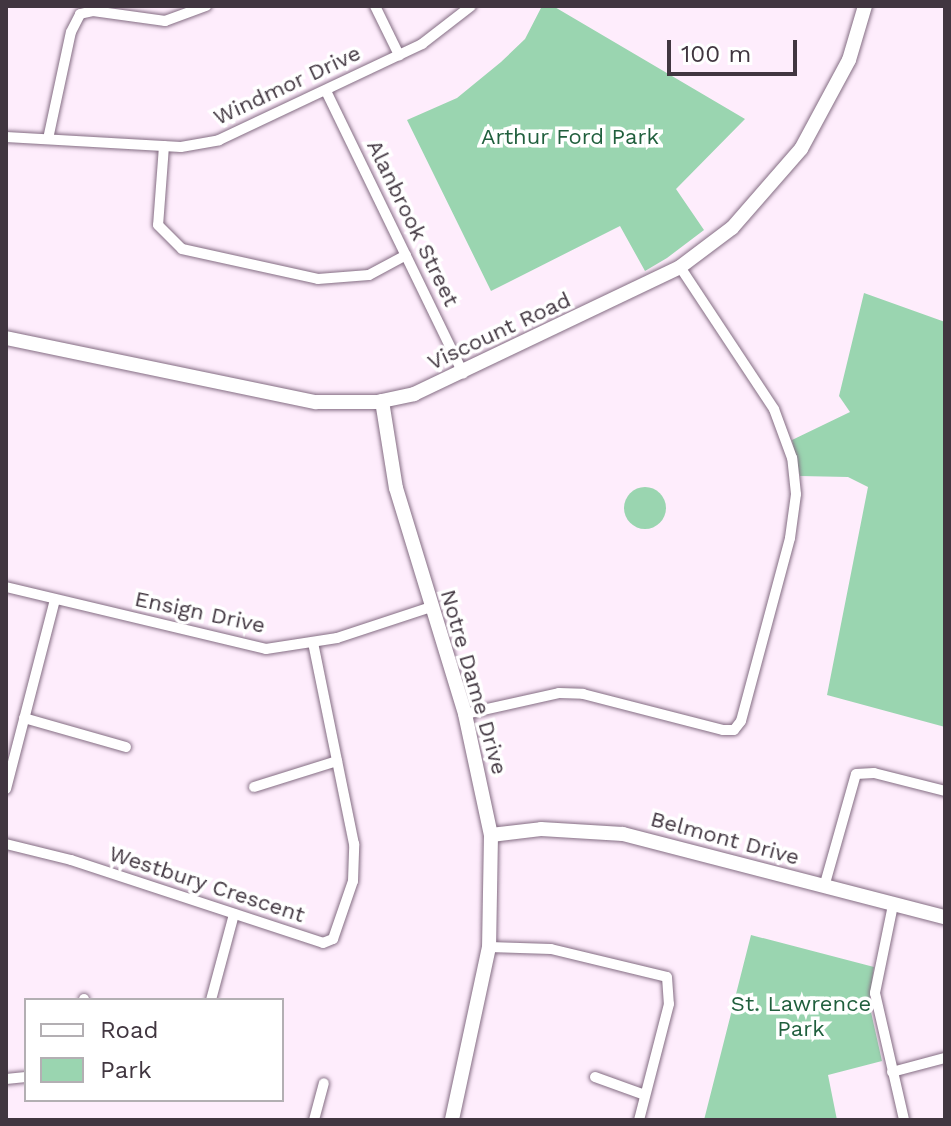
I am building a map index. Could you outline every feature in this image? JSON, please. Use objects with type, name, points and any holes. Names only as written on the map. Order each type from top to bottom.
[{"type":"street","points":[[48,139],[71,32],[80,14],[93,11],[165,21],[206,6]]},
{"type":"street","points":[[375,6],[399,55]]},
{"type":"street","name":"Windmor Drive","points":[[6,137],[164,146],[219,140],[399,55],[451,26],[471,6]]},
{"type":"street","name":"Viscount Road","points":[[6,338],[244,391],[316,402],[382,401],[463,373],[680,267],[732,228],[801,149],[849,60],[865,6]]},
{"type":"street","name":"Alanbrook Street","points":[[326,91],[463,373]]},
{"type":"street","points":[[164,146],[158,225],[182,249],[318,279],[369,275],[406,255]]},
{"type":"street","points":[[465,714],[559,693],[583,694],[723,730],[734,730],[741,721],[790,538],[796,494],[792,458],[774,409],[680,267]]},
{"type":"street","name":"Notre Dame Drive","points":[[382,401],[396,488],[465,714],[491,835],[489,947],[452,1120]]},
{"type":"street","name":"Ensign Drive","points":[[6,587],[266,649],[313,643],[431,607]]},
{"type":"street","points":[[6,789],[55,599]]},
{"type":"street","name":"Westbury Crescent","points":[[6,844],[323,943],[333,939],[353,881],[354,844],[313,643]]},
{"type":"street","points":[[24,718],[126,747]]},
{"type":"street","points":[[254,787],[337,761]]},
{"type":"street","points":[[824,887],[856,774],[874,773],[945,791]]},
{"type":"street","name":"Belmont Drive","points":[[491,835],[592,829],[945,917]]},
{"type":"street","points":[[893,905],[875,993],[904,1120]]},
{"type":"street","points":[[212,998],[234,914]]},
{"type":"street","points":[[489,947],[566,952],[667,977],[669,1004],[639,1120]]},
{"type":"street","points":[[892,1072],[945,1058]]},
{"type":"street","points":[[595,1077],[645,1095]]},
{"type":"street","points":[[314,1120],[324,1083]]},
{"type":"green space","name":"Arthur Ford Park","points":[[542,6],[553,6],[745,119],[676,189],[704,230],[667,258],[645,271],[620,226],[491,291],[407,120],[457,98],[501,62],[525,39]]},
{"type":"green space","points":[[864,293],[945,322],[945,727],[827,695],[868,487],[848,477],[800,476],[792,440],[850,412],[839,396]]},
{"type":"green space","points":[[645,487],[660,493],[666,508],[660,523],[645,529],[630,523],[624,508],[630,493]]},
{"type":"green space","name":"St. Lawrence Park","points":[[751,935],[874,967],[869,1003],[882,1061],[828,1075],[837,1120],[704,1120]]}]
